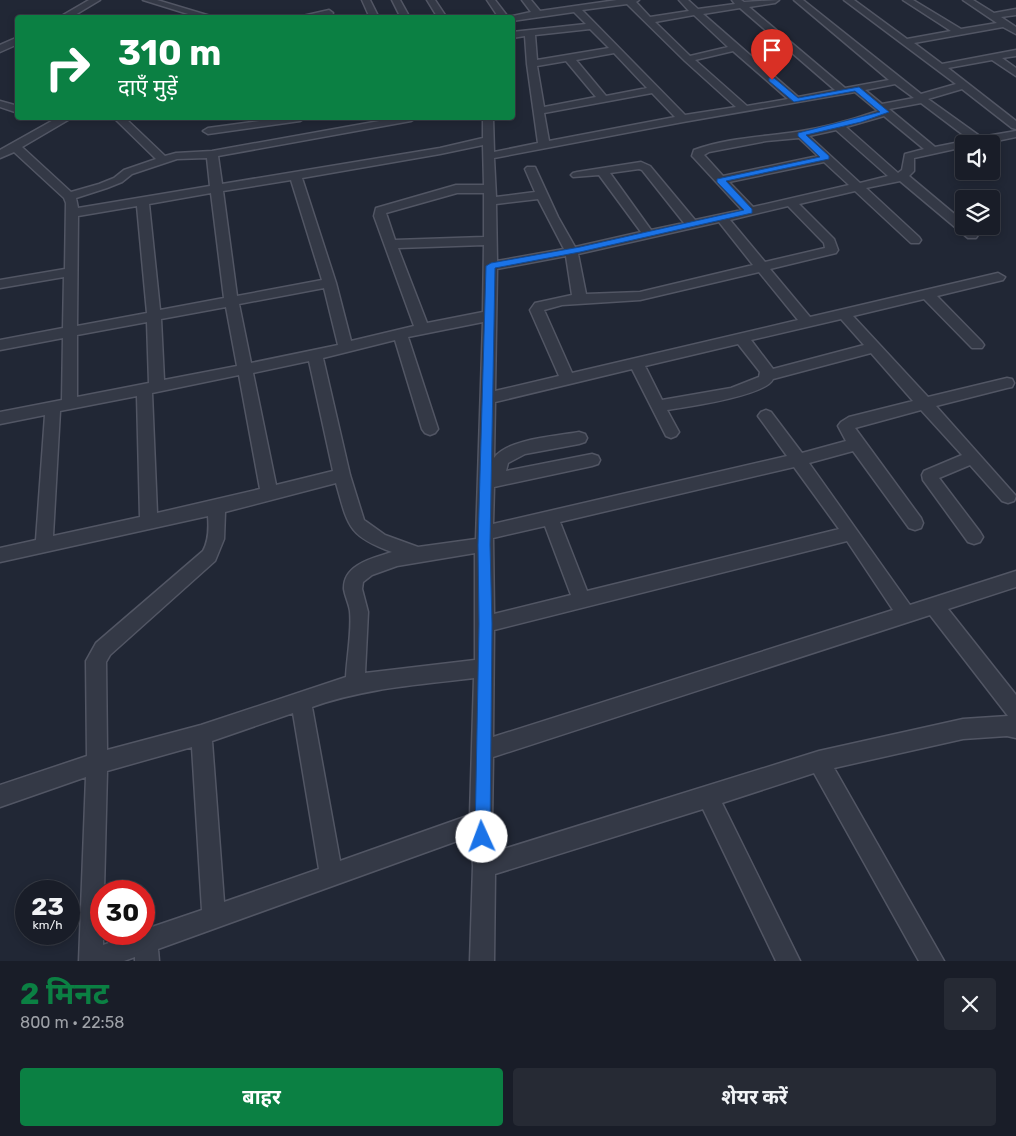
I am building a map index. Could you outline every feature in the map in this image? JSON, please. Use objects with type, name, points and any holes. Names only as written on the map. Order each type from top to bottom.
[{"type":"street","points":[[68,15],[96,0]]},
{"type":"street","points":[[147,0],[192,7],[207,15]]},
{"type":"street","points":[[366,0],[374,15]]},
{"type":"street","points":[[396,0],[404,15]]},
{"type":"street","points":[[431,0],[442,15]]},
{"type":"street","points":[[491,0],[502,15]]},
{"type":"street","points":[[526,0],[538,15]]},
{"type":"street","points":[[515,18],[631,0],[648,20],[688,59],[743,108]]},
{"type":"street","points":[[682,0],[796,101]]},
{"type":"street","points":[[648,20],[739,3],[775,0]]},
{"type":"street","points":[[798,0],[897,81],[971,135]]},
{"type":"street","points":[[848,0],[940,67],[1016,126]]},
{"type":"street","points":[[907,0],[959,32]]},
{"type":"street","points":[[967,0],[1016,31]]},
{"type":"street","points":[[739,3],[843,92]]},
{"type":"street","points":[[179,15],[192,7]]},
{"type":"street","points":[[576,9],[683,118]]},
{"type":"street","points":[[313,15],[328,12]]},
{"type":"street","points":[[992,16],[1016,12]]},
{"type":"street","points":[[905,42],[1005,24]]},
{"type":"street","points":[[515,35],[593,26]]},
{"type":"street","points":[[530,34],[532,64],[544,146]]},
{"type":"street","points":[[0,49],[15,42]]},
{"type":"street","points":[[688,59],[735,48]]},
{"type":"street","points":[[0,49],[15,52]]},
{"type":"street","points":[[532,64],[616,50]]},
{"type":"street","points":[[940,67],[1016,53]]},
{"type":"street","points":[[570,58],[604,100]]},
{"type":"street","points":[[995,58],[1016,73]]},
{"type":"street","points":[[72,213],[218,190],[440,151],[544,146],[683,118],[796,101],[897,81]]},
{"type":"street","points":[[750,211],[698,156],[698,152],[838,126],[964,85]]},
{"type":"street","points":[[857,89],[932,150]]},
{"type":"street","points":[[540,111],[654,90]]},
{"type":"street","points":[[0,104],[15,108]]},
{"type":"street","points":[[0,155],[60,120]]},
{"type":"street","points":[[121,120],[163,160]]},
{"type":"street","points":[[208,131],[245,122],[272,120]]},
{"type":"street","points":[[305,120],[309,136]]},
{"type":"street","points":[[70,196],[118,180],[128,172],[182,155],[212,154],[395,120]]},
{"type":"street","points":[[482,961],[484,866],[482,822],[486,624],[484,539],[492,481],[488,398],[488,316],[491,266],[488,195],[488,120]]},
{"type":"street","points":[[838,126],[955,221]]},
{"type":"street","points":[[801,134],[915,240]]},
{"type":"street","points":[[1000,137],[1016,134]]},
{"type":"street","points":[[491,266],[571,251],[858,188],[900,177],[908,171],[909,156],[955,146]]},
{"type":"street","points":[[15,147],[70,196],[72,213],[69,405]]},
{"type":"street","points":[[212,154],[231,300],[268,493]]},
{"type":"street","points":[[720,180],[826,158]]},
{"type":"street","points":[[576,176],[637,164],[643,166],[692,224]]},
{"type":"street","points":[[531,169],[554,222],[571,251],[580,300]]},
{"type":"street","points":[[602,171],[648,234]]},
{"type":"street","points":[[296,176],[329,283],[346,348]]},
{"type":"street","points":[[422,328],[380,216],[381,210],[402,206],[456,190],[488,195],[542,195]]},
{"type":"street","points":[[143,202],[154,315],[151,389],[150,522]]},
{"type":"street","points":[[568,379],[538,310],[540,306],[580,300],[640,296],[832,250],[830,242],[791,202]]},
{"type":"street","points":[[721,217],[807,322]]},
{"type":"street","points":[[391,244],[490,241]]},
{"type":"street","points":[[0,284],[70,272]]},
{"type":"street","points":[[488,398],[998,278]]},
{"type":"street","points":[[0,344],[329,283]]},
{"type":"street","points":[[927,294],[977,345]]},
{"type":"street","points":[[844,314],[1008,496]]},
{"type":"street","points":[[0,418],[315,355],[422,328],[488,316]]},
{"type":"street","points":[[400,334],[430,429]]},
{"type":"street","points":[[742,339],[764,366],[768,375]]},
{"type":"street","points":[[658,406],[753,387],[761,384],[768,375],[874,347]]},
{"type":"street","points":[[315,355],[342,475],[349,502],[358,525],[379,540],[420,555]]},
{"type":"street","points":[[636,363],[671,432]]},
{"type":"street","points":[[915,523],[856,444],[847,431],[846,426],[849,423],[1007,383]]},
{"type":"street","points":[[44,546],[52,408]]},
{"type":"street","points":[[766,416],[851,533],[907,615]]},
{"type":"street","points":[[492,481],[502,459],[508,455],[579,438]]},
{"type":"street","points":[[355,684],[359,612],[353,589],[354,578],[363,571],[390,560],[420,555],[484,539],[550,518],[798,460],[856,444]]},
{"type":"street","points":[[972,457],[930,476],[974,537]]},
{"type":"street","points":[[492,481],[592,460]]},
{"type":"street","points":[[0,556],[216,507],[342,475]]},
{"type":"street","points":[[216,507],[217,538],[209,556],[102,649],[97,656],[97,763],[91,961],[146,951],[214,917],[482,822]]},
{"type":"street","points":[[550,518],[582,600]]},
{"type":"street","points":[[486,624],[851,533]]},
{"type":"street","points":[[484,750],[1016,579]]},
{"type":"street","points":[[935,606],[1016,711]]},
{"type":"street","points":[[0,796],[97,763],[201,735],[355,684],[485,668]]},
{"type":"street","points":[[301,701],[331,876]]},
{"type":"street","points":[[484,866],[708,798],[820,761],[963,729],[1016,728]]},
{"type":"street","points":[[201,735],[214,917]]},
{"type":"street","points":[[820,761],[932,961]]},
{"type":"street","points":[[708,798],[788,961]]},
{"type":"route","points":[[482,837],[486,624],[484,545],[488,316],[491,266],[580,250],[750,211],[720,180],[826,158],[801,134],[859,121],[886,112],[857,89],[796,101],[772,80]]}]
